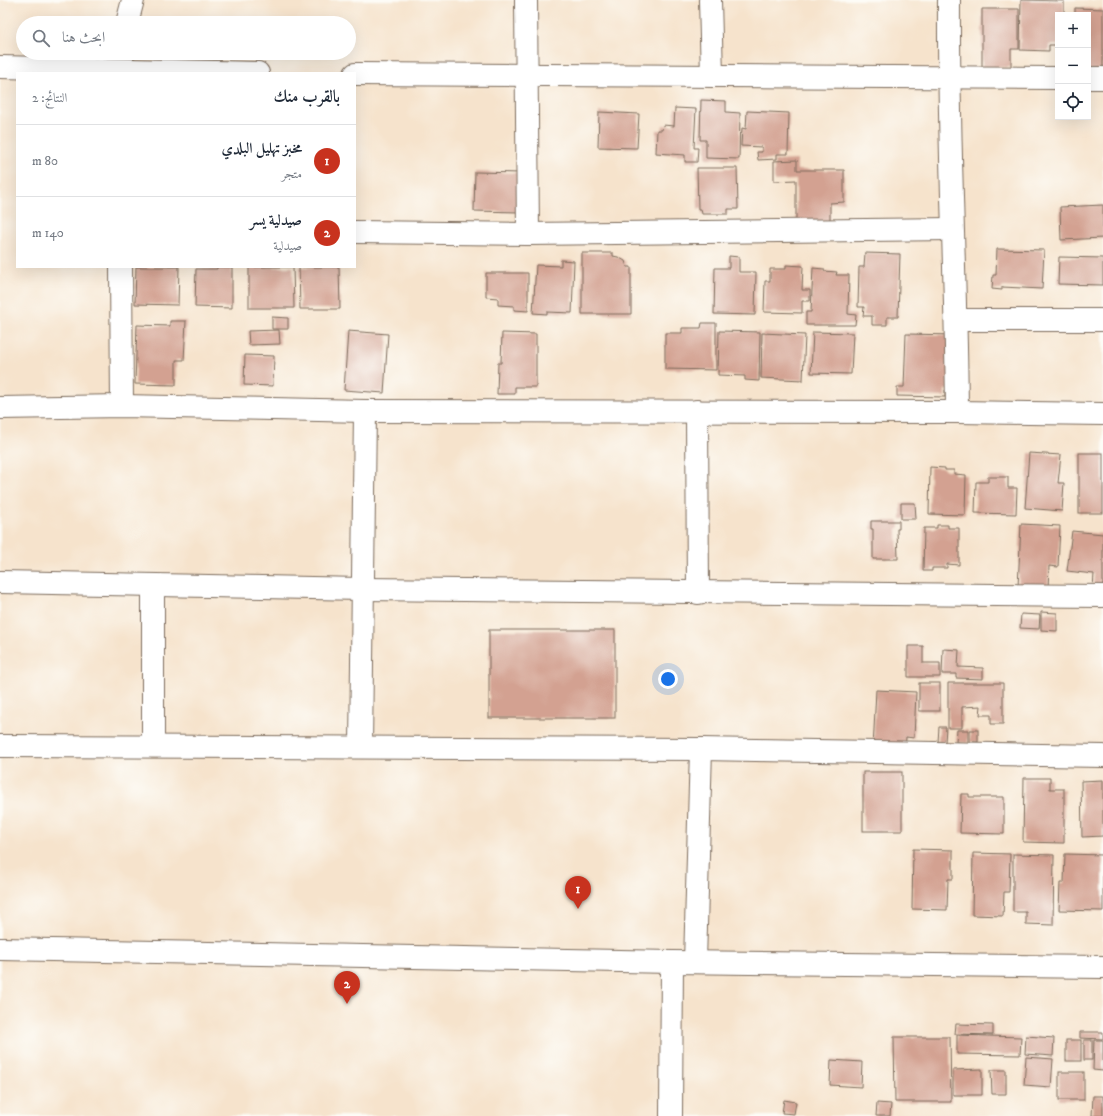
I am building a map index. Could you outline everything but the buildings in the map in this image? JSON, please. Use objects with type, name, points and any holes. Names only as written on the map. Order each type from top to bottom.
[{"type":"street","points":[[129,16],[133,0]]},
{"type":"street","points":[[526,0],[525,75],[528,234]]},
{"type":"street","points":[[710,0],[712,76]]},
{"type":"street","points":[[948,0],[948,78],[956,320],[957,412]]},
{"type":"street","points":[[0,67],[119,65],[241,72]]},
{"type":"street","points":[[356,74],[1055,78]]},
{"type":"street","points":[[1091,78],[1103,78]]},
{"type":"street","points":[[356,232],[528,234],[952,229]]},
{"type":"street","points":[[121,268],[122,406]]},
{"type":"street","points":[[956,320],[1103,320]]},
{"type":"street","points":[[0,408],[122,406],[365,411],[957,412],[1103,414]]},
{"type":"street","points":[[361,747],[365,411]]},
{"type":"street","points":[[696,412],[698,593]]},
{"type":"street","points":[[0,582],[362,590],[1103,596]]},
{"type":"street","points":[[152,585],[153,746]]},
{"type":"street","points":[[0,746],[701,748],[1103,756]]},
{"type":"street","points":[[695,962],[701,748]]},
{"type":"street","points":[[0,949],[672,962],[1103,967]]},
{"type":"street","points":[[671,1116],[672,962]]},
{"type":"place","name":"مخبز تهليل البلدي","points":[[578,909]]},
{"type":"place","name":"صيدلية يسر","points":[[347,1004]]}]
